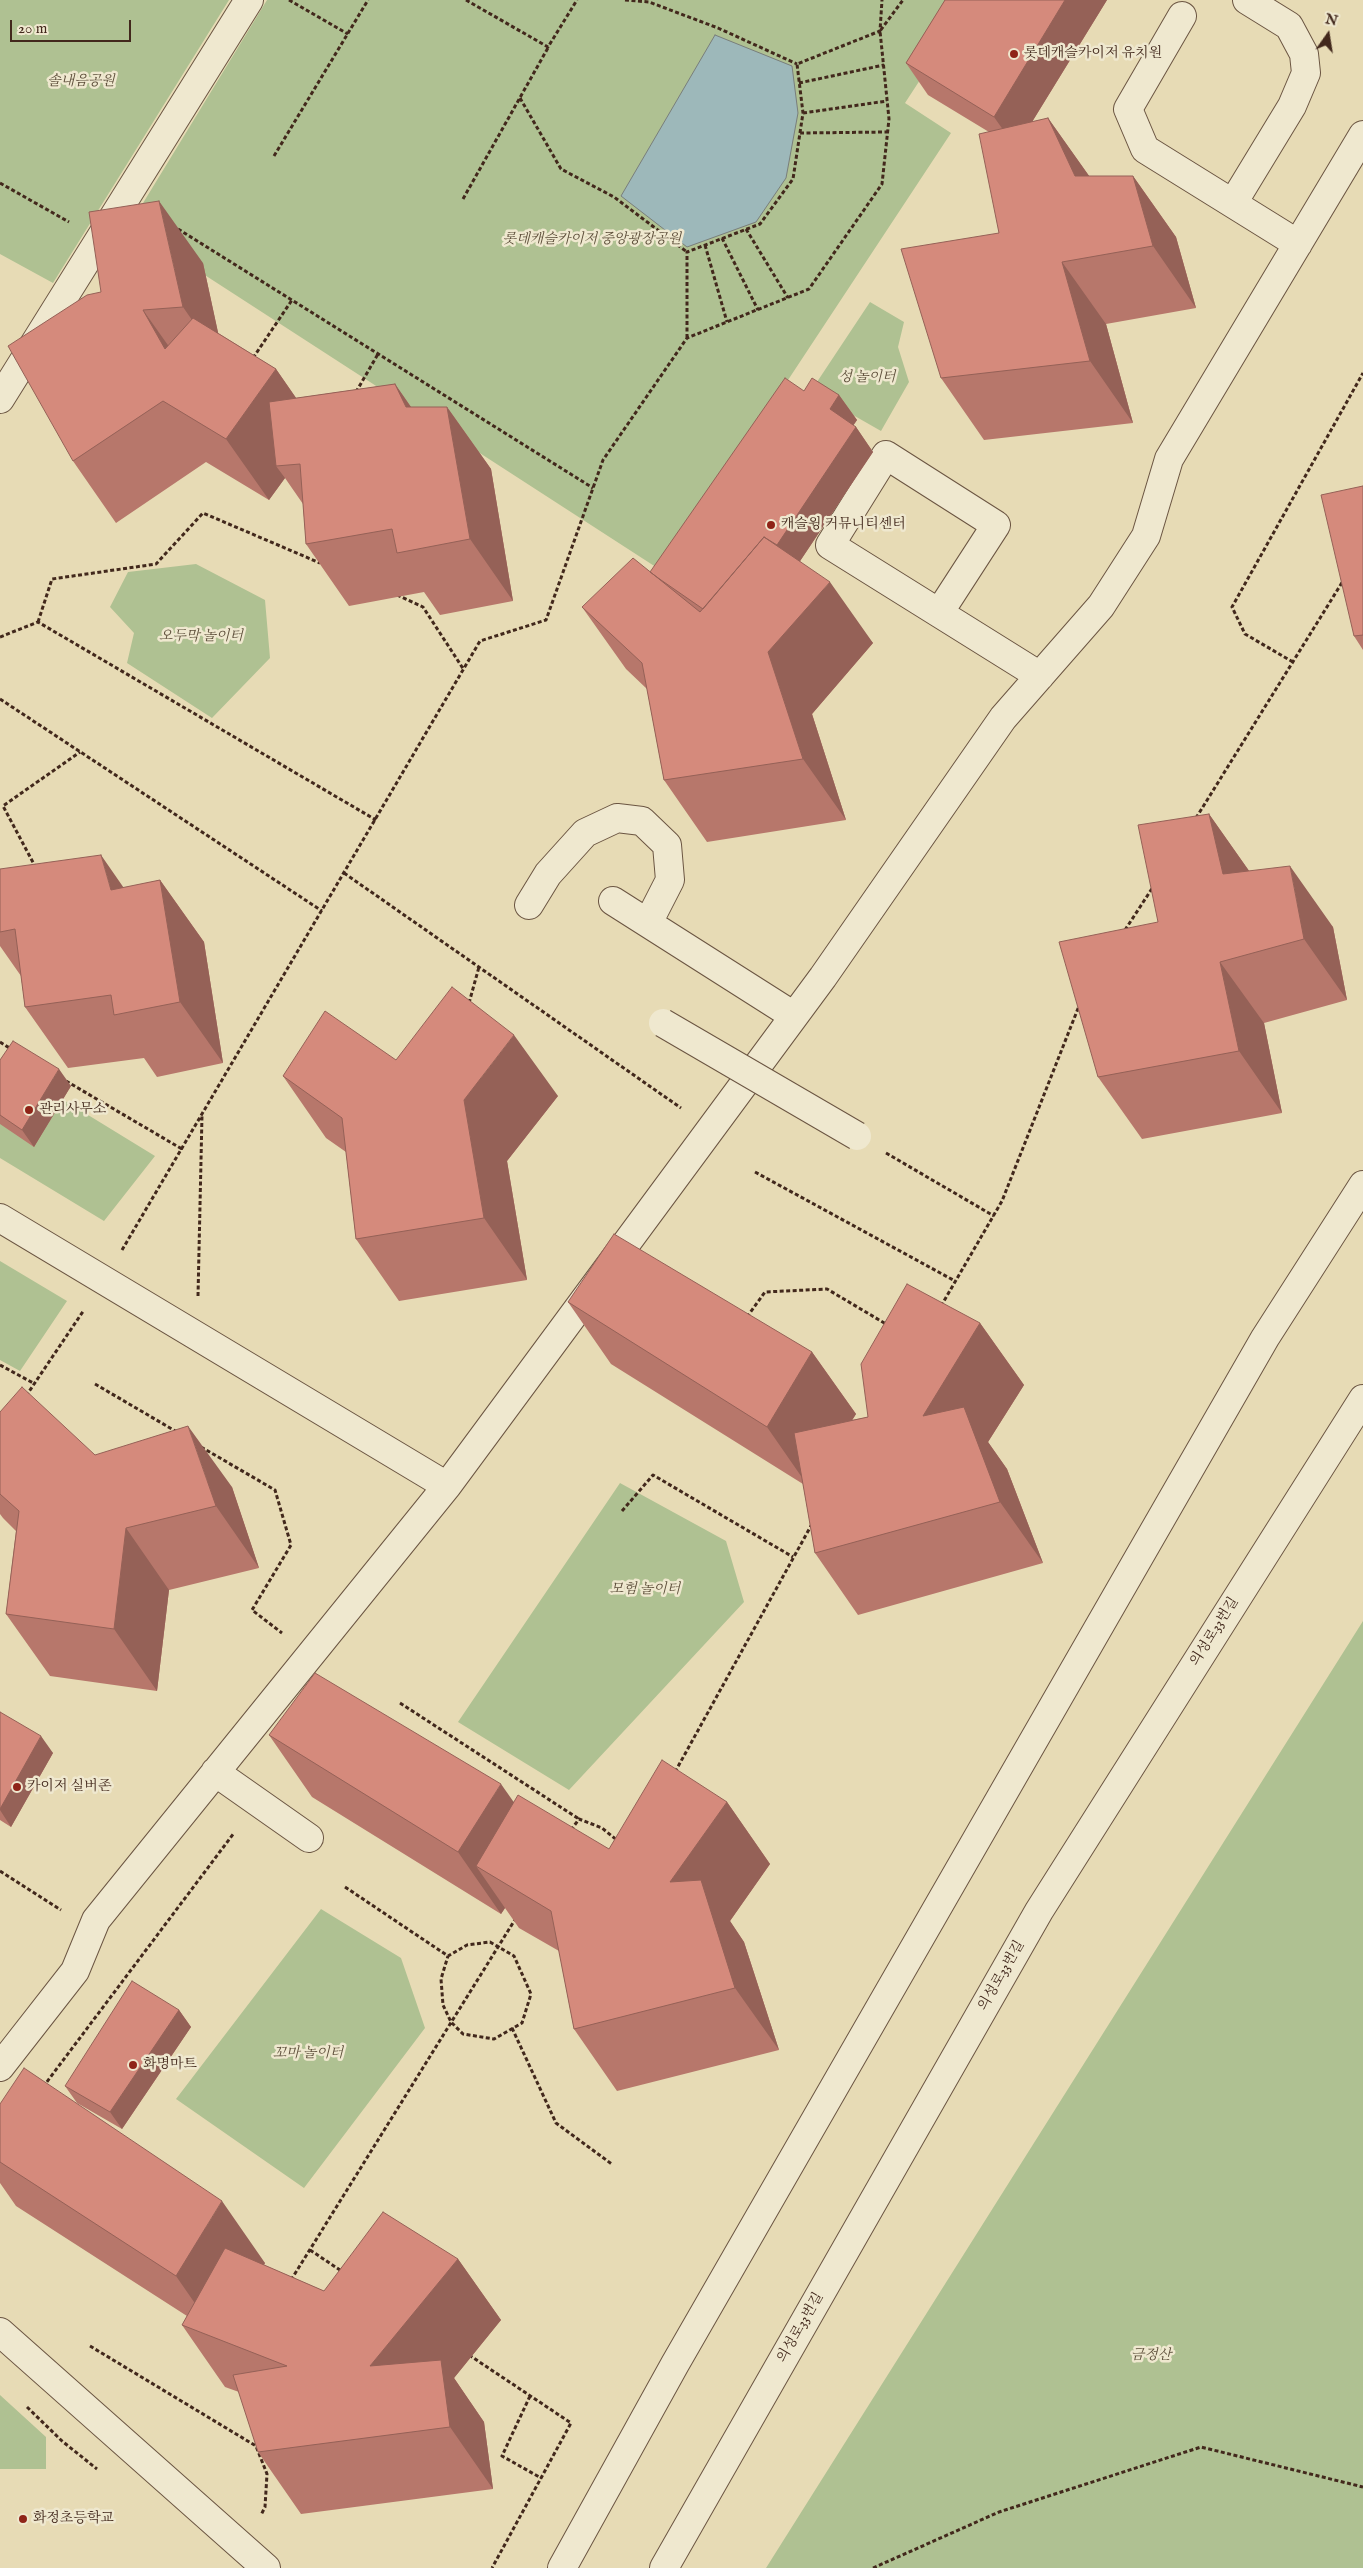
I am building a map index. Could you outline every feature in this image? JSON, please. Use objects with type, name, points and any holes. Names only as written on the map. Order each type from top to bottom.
[{"type":"street","points":[[0,399],[249,0]]},
{"type":"street","points":[[1233,203],[1292,106],[1306,73],[1304,54],[1289,26],[1247,0]]},
{"type":"street","points":[[1182,16],[1128,109],[1145,149],[1298,244]]},
{"type":"street","points":[[0,2067],[75,1971],[96,1920],[447,1486],[794,1016],[1003,718],[1101,606],[1146,536],[1169,458],[1363,135]]},
{"type":"street","points":[[939,613],[996,525],[886,455],[830,545],[939,613],[1040,676]]},
{"type":"street","points":[[529,905],[548,874],[586,833],[617,818],[642,821],[667,845],[670,880],[648,923]]},
{"type":"street","points":[[613,901],[794,1016]]},
{"type":"street","points":[[663,1023],[857,1136]]},
{"type":"street","points":[[562,2568],[675,2364],[1265,1338],[1363,1185]]},
{"type":"street","points":[[0,1218],[447,1486]]},
{"type":"street","name":"의성로33번길","points":[[664,2568],[1039,1911],[1363,1399]]},
{"type":"street","points":[[215,1772],[309,1838]]},
{"type":"street","points":[[0,2332],[266,2568]]},
{"type":"path","points":[[289,0],[348,34]]},
{"type":"path","points":[[274,156],[368,0]]},
{"type":"path","points":[[466,0],[549,46]]},
{"type":"path","points":[[463,199],[577,0]]},
{"type":"path","points":[[625,0],[649,2],[718,28],[796,64],[880,31],[904,0]]},
{"type":"path","points":[[25,1399],[104,1280],[480,641],[546,620],[604,460],[687,338],[809,290],[882,184],[888,132],[880,31],[882,0]]},
{"type":"path","points":[[687,252],[760,224],[793,179],[803,113],[796,64]]},
{"type":"path","points":[[800,83],[884,65]]},
{"type":"path","points":[[520,98],[561,169],[614,197],[687,252]]},
{"type":"path","points":[[803,113],[887,102]]},
{"type":"path","points":[[800,132],[888,132]]},
{"type":"path","points":[[0,183],[73,224]]},
{"type":"path","points":[[176,229],[593,488]]},
{"type":"path","points":[[746,229],[788,298]]},
{"type":"path","points":[[722,238],[758,310]]},
{"type":"path","points":[[705,245],[727,322]]},
{"type":"path","points":[[687,252],[687,338]]},
{"type":"path","points":[[246,363],[254,358],[292,300]]},
{"type":"path","points":[[354,396],[378,354]]},
{"type":"path","points":[[1293,662],[1245,634],[1232,607],[1363,373]]},
{"type":"path","points":[[38,622],[52,579],[156,564],[204,513],[326,565]]},
{"type":"path","points":[[317,552],[317,561]]},
{"type":"path","points":[[1192,823],[1348,573]]},
{"type":"path","points":[[388,592],[423,607],[464,670]]},
{"type":"path","points":[[38,622],[376,820]]},
{"type":"path","points":[[0,637],[38,622]]},
{"type":"path","points":[[0,699],[322,911]]},
{"type":"path","points":[[38,871],[1,807],[80,752]]},
{"type":"path","points":[[344,873],[681,1108]]},
{"type":"path","points":[[1124,932],[1156,882]]},
{"type":"path","points":[[468,1005],[479,968]]},
{"type":"path","points":[[937,1312],[1002,1201],[1082,1000]]},
{"type":"path","points":[[0,1042],[16,1052]]},
{"type":"path","points":[[58,1076],[182,1149]]},
{"type":"path","points":[[198,1296],[202,1114]]},
{"type":"path","points":[[857,1136],[994,1216]]},
{"type":"path","points":[[755,1172],[955,1282]]},
{"type":"path","points":[[743,1323],[765,1292],[827,1289],[894,1329]]},
{"type":"path","points":[[0,1366],[35,1384]]},
{"type":"path","points":[[96,1384],[181,1435]]},
{"type":"path","points":[[198,1445],[275,1490],[291,1545],[252,1610],[282,1633]]},
{"type":"path","points":[[622,1511],[654,1476],[793,1557]]},
{"type":"path","points":[[670,1780],[813,1523]]},
{"type":"path","points":[[400,1703],[579,1819],[602,1828],[623,1845]]},
{"type":"path","points":[[565,1838],[579,1819]]},
{"type":"path","points":[[39,2092],[234,1833]]},
{"type":"path","points":[[0,1871],[61,1910]]},
{"type":"path","points":[[345,1886],[448,1956]]},
{"type":"path","points":[[291,2281],[519,1912]]},
{"type":"path","points":[[490,1942],[514,1956],[531,1994],[522,2023],[494,2038],[463,2034],[451,2022],[443,2005],[441,1979],[448,1956],[467,1945],[490,1942]]},
{"type":"path","points":[[512,2028],[556,2123],[614,2165]]},
{"type":"path","points":[[310,2250],[351,2277]]},
{"type":"path","points":[[90,2346],[256,2446],[267,2474],[266,2507],[252,2531],[240,2545]]},
{"type":"path","points":[[465,2352],[571,2423],[492,2568]]},
{"type":"path","points":[[530,2396],[502,2456],[541,2478]]},
{"type":"path","points":[[20,2400],[62,2441]]},
{"type":"path","points":[[873,2568],[999,2512],[1201,2447],[1363,2487]]},
{"type":"green space","name":"솔내음공원","points":[[0,0],[229,0],[53,283],[0,254]]},
{"type":"green space","name":"롯데캐슬카이저 중앙광장공원","points":[[267,0],[972,0],[905,103],[951,133],[662,571],[129,226]]},
{"type":"green space","name":"성 놀이터","points":[[870,302],[904,322],[898,347],[909,382],[881,431],[811,391]]},
{"type":"green space","name":"오두막 놀이터","points":[[196,564],[265,600],[270,658],[212,718],[127,663],[134,633],[110,607],[128,572]]},
{"type":"green space","points":[[0,1061],[155,1156],[104,1221],[0,1158]]},
{"type":"green space","points":[[0,1261],[67,1301],[20,1371],[0,1360]]},
{"type":"green space","name":"모험 놀이터","points":[[620,1483],[726,1541],[744,1602],[569,1790],[458,1722]]},
{"type":"green space","name":"금정산","points":[[1363,1621],[1363,2568],[766,2568]]},
{"type":"green space","name":"꼬마 놀이터","points":[[321,1909],[401,1958],[425,2028],[304,2188],[176,2099]]},
{"type":"green space","points":[[0,2395],[46,2437],[46,2469],[0,2469]]},
{"type":"water","points":[[715,35],[792,66],[798,113],[786,178],[756,222],[687,247],[621,196]]},
{"type":"building","points":[[945,0],[1065,0],[994,117],[906,63]]},
{"type":"building","points":[[1048,118],[1075,176],[1133,176],[1153,246],[1062,262],[1090,361],[941,378],[901,249],[999,233],[979,134]]},
{"type":"building","points":[[159,201],[183,307],[143,310],[165,349],[193,318],[276,369],[226,439],[163,401],[73,461],[8,346],[87,295],[101,292],[89,212]]},
{"type":"building","points":[[785,378],[804,391],[812,378],[839,395],[830,409],[856,427],[777,545],[764,537],[703,609],[650,572]]},
{"type":"building","points":[[395,384],[406,407],[447,407],[470,539],[397,553],[392,529],[306,544],[300,464],[276,466],[269,402]]},
{"type":"building","points":[[1363,486],[1363,635],[1354,636],[1321,495]]},
{"type":"building","points":[[764,537],[830,582],[768,652],[803,759],[664,780],[642,663],[582,607],[633,558],[700,612]]},
{"type":"building","points":[[1209,814],[1223,874],[1290,866],[1304,939],[1220,962],[1239,1051],[1098,1077],[1059,942],[1158,922],[1138,825]]},
{"type":"building","points":[[101,855],[111,890],[160,880],[180,1002],[114,1015],[111,995],[25,1007],[15,929],[0,932],[0,869]]},
{"type":"building","points":[[452,987],[514,1035],[464,1100],[484,1218],[356,1239],[342,1118],[283,1076],[325,1011],[396,1060]]},
{"type":"building","points":[[13,1041],[59,1069],[22,1130],[0,1115],[0,1060]]},
{"type":"building","points":[[614,1234],[812,1352],[767,1427],[568,1302]]},
{"type":"building","points":[[907,1284],[980,1323],[923,1416],[964,1407],[1000,1502],[815,1553],[794,1433],[868,1417],[861,1364]]},
{"type":"building","points":[[22,1387],[95,1455],[188,1426],[216,1506],[126,1528],[114,1629],[6,1614],[19,1511],[0,1494],[0,1412]]},
{"type":"building","points":[[315,1673],[501,1784],[458,1852],[269,1735]]},
{"type":"building","points":[[0,1712],[41,1736],[0,1809]]},
{"type":"building","points":[[662,1760],[727,1802],[670,1882],[701,1880],[735,1988],[574,2029],[551,1911],[476,1866],[518,1795],[609,1849]]},
{"type":"building","points":[[132,1981],[179,2010],[110,2112],[65,2086]]},
{"type":"building","points":[[24,2068],[222,2201],[176,2276],[0,2162],[0,2104]]},
{"type":"building","points":[[383,2212],[458,2259],[370,2366],[441,2360],[450,2427],[258,2452],[233,2375],[287,2366],[182,2325],[225,2248],[324,2291]]},
{"type":"place","name":"롯데캐슬카이저 유치원","points":[[1014,54]]},
{"type":"place","name":"캐슬윙 커뮤니티센터","points":[[771,525]]},
{"type":"place","name":"관리사무소","points":[[29,1110]]},
{"type":"place","name":"카이저 실버존","points":[[17,1787]]},
{"type":"place","name":"화명마트","points":[[133,2065]]},
{"type":"place","name":"화정초등학교","points":[[23,2519]]}]
